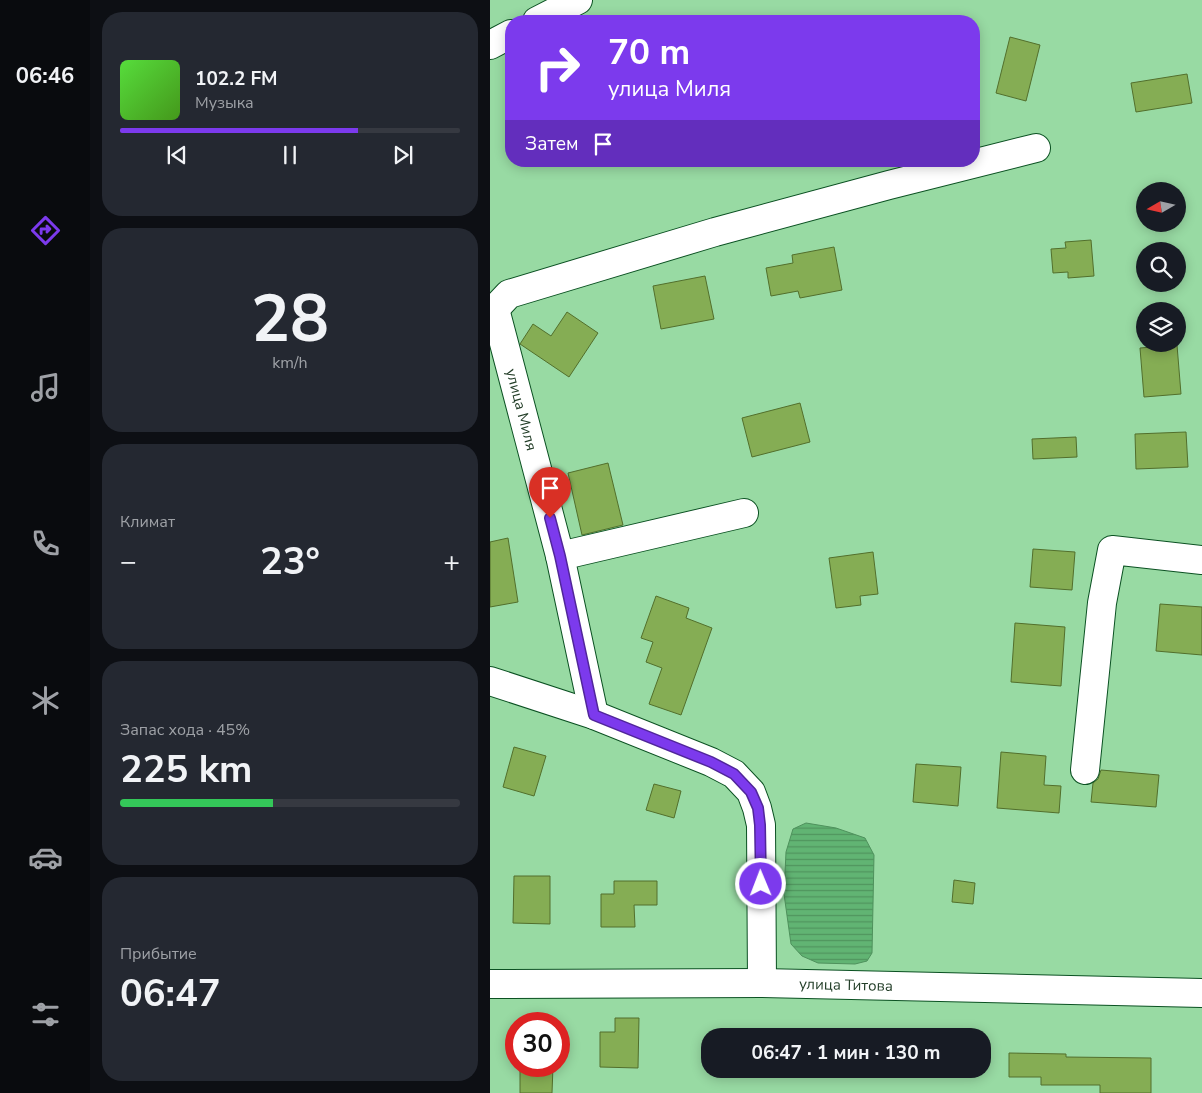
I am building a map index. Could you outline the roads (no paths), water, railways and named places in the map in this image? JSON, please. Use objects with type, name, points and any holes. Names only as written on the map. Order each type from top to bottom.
[{"type":"street","points":[[548,15],[576,0]]},
{"type":"street","points":[[490,45],[505,37]]},
{"type":"street","points":[[980,162],[1036,148]]},
{"type":"street","points":[[492,309],[509,294],[527,288],[715,232],[961,167]]},
{"type":"street","name":"улица Миля","points":[[492,309],[560,556],[594,715]]},
{"type":"street","points":[[560,556],[744,513]]},
{"type":"street","points":[[1085,770],[1102,603],[1112,550],[1202,560]]},
{"type":"street","points":[[490,681],[594,715],[711,762],[734,774],[751,792],[758,808],[760,825],[762,983]]},
{"type":"street","name":"улица Титова","points":[[490,984],[762,983],[1202,992]]}]
